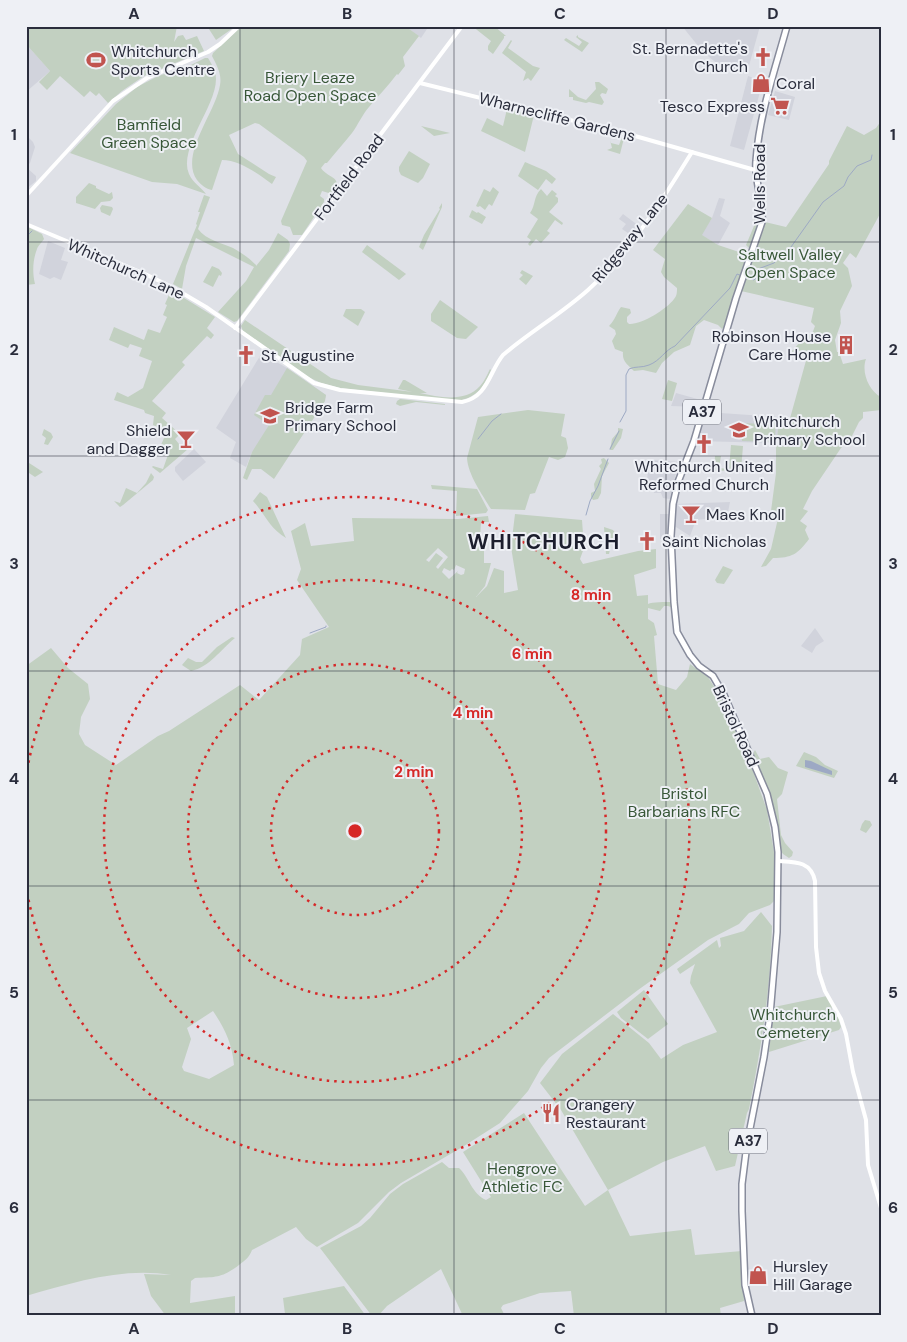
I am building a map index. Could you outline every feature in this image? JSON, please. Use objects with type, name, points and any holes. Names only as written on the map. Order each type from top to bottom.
[{"type":"highway","name":"Wells Road","points":[[752,254],[762,216],[756,170],[760,129],[787,26]]},
{"type":"highway","name":"Bristol Road","points":[[752,254],[736,298],[694,440],[678,482],[673,504],[671,536],[676,625],[679,636],[685,648],[699,666],[710,674],[722,690],[766,794],[775,827],[778,861]]},
{"type":"highway","name":"A37","points":[[752,1316],[745,1278],[742,1184],[747,1144],[764,1057],[770,1014],[777,932],[778,861]]},
{"type":"street","points":[[26,196],[113,102],[147,78],[208,52],[220,44],[238,26]]},
{"type":"street","name":"Fortfield Road","points":[[235,328],[462,26]]},
{"type":"street","name":"Wharnecliffe Gardens","points":[[420,83],[692,152]]},
{"type":"street","points":[[692,152],[756,170]]},
{"type":"street","name":"Ridgeway Lane","points":[[470,400],[485,388],[495,366],[503,355],[572,304],[606,272],[664,197],[692,152]]},
{"type":"street","name":"Whitchurch Lane","points":[[26,224],[172,287],[306,378],[322,386],[340,390],[452,402],[470,400]]},
{"type":"street","points":[[778,861],[800,864],[808,867],[814,874],[816,947],[819,973],[846,1034],[853,1072],[866,1120],[868,1165],[881,1208]]},
{"type":"shaded area","points":[[405,26],[429,26],[421,38]]},
{"type":"shaded area","points":[[682,26],[760,26],[747,73],[719,65],[703,52]]},
{"type":"shaded area","points":[[26,44],[50,71],[26,92]]},
{"type":"shaded area","points":[[748,76],[763,81],[744,150],[730,146]]},
{"type":"shaded area","points":[[775,91],[795,97],[789,120],[768,115]]},
{"type":"shaded area","points":[[26,135],[35,147],[30,163],[26,167]]},
{"type":"shaded area","points":[[26,167],[36,176],[36,181],[26,189]]},
{"type":"shaded area","points":[[719,198],[725,199],[720,216],[730,223],[718,245],[701,235],[712,218]]},
{"type":"shaded area","points":[[623,214],[639,226],[631,235],[622,229],[626,224],[619,219]]},
{"type":"shaded area","points":[[48,241],[65,248],[61,260],[68,262],[61,280],[54,277],[50,279],[39,274]]},
{"type":"shaded area","name":"Bridge Farm Primary School","points":[[264,355],[287,368],[326,395],[323,406],[252,452],[246,467],[230,458],[236,442],[216,428],[260,356]]},
{"type":"shaded area","points":[[676,393],[701,400],[699,407],[671,406]]},
{"type":"shaded area","name":"Whitchurch Primary School","points":[[706,412],[779,417],[777,443],[697,441]]},
{"type":"shaded area","points":[[194,449],[206,462],[183,481],[175,471],[175,467]]},
{"type":"shaded area","points":[[649,460],[681,462],[675,476],[670,499],[663,498],[661,493],[654,493],[653,490],[646,491]]},
{"type":"shaded area","points":[[730,502],[727,517],[696,520],[690,536],[676,527],[669,528],[668,539],[660,539],[660,514],[674,514],[676,504]]},
{"type":"shaded area","points":[[815,628],[824,641],[816,646],[812,653],[801,646]]},
{"type":"green space","name":"Whitchurch Sports Centre","points":[[26,26],[177,26],[174,42],[178,36],[183,35],[186,40],[197,36],[204,51],[144,76],[108,103],[99,93],[96,96],[90,91],[84,97],[60,76],[47,90],[39,82],[50,71],[26,44]]},
{"type":"green space","points":[[207,26],[236,26],[216,40]]},
{"type":"green space","name":"Briery Leaze Road Open Space","points":[[242,26],[405,26],[419,36],[403,57],[405,66],[364,113],[352,133],[321,168],[334,178],[337,184],[336,188],[332,194],[322,191],[320,196],[324,199],[324,202],[302,235],[293,235],[290,227],[282,225],[281,221],[307,161],[259,124],[255,123],[229,135],[238,154],[276,177],[272,184],[242,165],[222,160],[212,190],[206,188],[197,180],[193,170],[192,158],[195,146],[220,85],[220,74],[212,56],[213,53]]},
{"type":"green space","points":[[472,26],[483,26],[486,28],[494,26],[506,36],[504,36],[493,54],[488,50],[491,41]]},
{"type":"green space","points":[[578,35],[578,37],[589,43],[582,52],[564,40],[566,38],[579,46],[582,42],[576,37]]},
{"type":"green space","points":[[511,40],[508,48],[533,66],[540,68],[531,81],[528,78],[523,81],[526,72],[502,53]]},
{"type":"green space","name":"Bamfield Green Space","points":[[208,58],[216,79],[210,102],[193,140],[187,164],[189,174],[206,194],[177,184],[152,182],[70,153],[116,104],[137,87],[158,76],[189,66]]},
{"type":"green space","points":[[595,82],[599,82],[608,89],[606,94],[602,93],[600,95],[604,102],[602,105],[573,100],[573,97],[569,97],[569,89],[578,97],[586,100],[596,89]]},
{"type":"green space","points":[[507,109],[534,115],[525,152],[481,131],[487,118],[503,126]]},
{"type":"green space","name":"Saltwell Valley Open Space","points":[[881,121],[881,212],[856,258],[850,253],[843,263],[848,268],[852,286],[840,311],[841,323],[835,340],[837,352],[839,352],[843,364],[866,359],[865,375],[870,386],[881,397],[881,410],[863,412],[863,418],[851,438],[841,448],[812,491],[803,509],[808,511],[800,521],[807,526],[805,530],[809,539],[794,554],[773,558],[766,566],[761,567],[771,549],[779,514],[771,511],[776,473],[779,420],[789,422],[807,357],[805,351],[801,354],[794,354],[792,351],[807,335],[812,334],[815,326],[811,322],[814,308],[741,291],[765,222],[786,227],[829,164],[847,126],[864,135],[876,128]]},
{"type":"green space","points":[[421,126],[450,133],[434,136]]},
{"type":"green space","points":[[622,137],[624,138],[620,154],[607,150],[612,148],[610,140],[611,143],[619,145]]},
{"type":"green space","points":[[409,151],[430,164],[423,178],[418,183],[401,175],[399,171],[399,167]]},
{"type":"green space","points":[[525,162],[546,171],[556,179],[552,184],[546,179],[538,190],[518,176]]},
{"type":"green space","points":[[89,183],[109,194],[112,192],[113,198],[110,201],[101,202],[95,209],[76,203],[76,197]]},
{"type":"green space","points":[[493,187],[499,192],[492,206],[489,204],[485,210],[480,206],[476,206],[484,189],[490,192]]},
{"type":"green space","points":[[541,189],[547,196],[552,190],[557,194],[555,196],[558,198],[558,202],[549,212],[563,223],[562,225],[555,220],[547,231],[550,233],[541,243],[536,239],[530,246],[528,244],[531,240],[527,237],[538,219],[530,213]]},
{"type":"green space","points":[[204,195],[210,197],[198,229],[210,239],[233,248],[251,260],[256,266],[269,250],[278,233],[288,240],[290,244],[289,251],[237,321],[234,322],[218,312],[246,281],[254,267],[196,238],[186,266],[182,289],[173,284],[197,225],[200,212],[198,212]]},
{"type":"green space","points":[[442,203],[442,207],[423,250],[419,247]]},
{"type":"green space","points":[[688,204],[712,218],[702,235],[718,245],[748,255],[724,327],[722,329],[718,325],[704,320],[696,326],[690,345],[674,352],[662,363],[656,373],[643,370],[634,371],[624,361],[623,352],[615,349],[612,341],[616,334],[615,330],[609,326],[621,307],[630,309],[631,313],[627,317],[627,322],[634,324],[660,312],[675,298],[677,288],[661,272],[665,259],[653,250]]},
{"type":"green space","points":[[102,205],[112,207],[110,216],[101,212],[100,208]]},
{"type":"green space","points":[[472,210],[486,217],[482,224],[469,217]]},
{"type":"green space","points":[[754,217],[759,218],[750,249],[746,245],[754,226]]},
{"type":"green space","points":[[26,226],[42,234],[44,239],[35,257],[33,270],[35,284],[26,285]]},
{"type":"green space","points":[[367,245],[406,274],[399,280],[362,252]]},
{"type":"green space","points":[[212,266],[219,269],[222,273],[213,287],[203,282]]},
{"type":"green space","points":[[522,270],[533,276],[526,285],[519,279],[523,275],[520,273]]},
{"type":"green space","points":[[171,290],[215,317],[207,328],[214,335],[211,339],[207,336],[182,362],[185,365],[152,401],[166,413],[162,418],[180,434],[175,439],[183,449],[186,446],[188,449],[160,473],[152,467],[163,469],[170,449],[161,445],[167,431],[153,425],[154,416],[145,413],[144,410],[114,400],[117,392],[128,397],[143,388],[152,361],[139,356],[142,348],[130,344],[128,348],[109,340],[114,327],[144,340],[148,329],[160,333],[167,317],[163,315]]},
{"type":"green space","points":[[440,300],[478,327],[466,339],[457,338],[431,321],[431,314]]},
{"type":"green space","points":[[346,309],[361,309],[365,312],[358,326],[343,316]]},
{"type":"green space","points":[[245,320],[331,378],[358,385],[413,392],[398,389],[403,380],[405,380],[427,393],[420,393],[443,397],[459,397],[474,391],[491,370],[486,382],[474,395],[456,401],[340,388],[321,383],[306,376],[243,331],[241,326]]},
{"type":"green space","points":[[287,368],[326,395],[325,401],[274,479],[261,469],[252,469],[247,480],[243,478],[252,452],[269,425],[254,415],[265,395],[271,395]]},
{"type":"green space","points":[[668,380],[677,383],[672,401],[662,399]]},
{"type":"green space","points":[[400,399],[445,405],[416,402],[400,406],[396,404]]},
{"type":"green space","points":[[528,410],[565,414],[561,436],[566,438],[568,448],[565,457],[558,460],[549,457],[535,493],[530,494],[525,510],[491,509],[473,478],[467,458],[478,417]]},
{"type":"green space","points":[[766,417],[776,417],[775,442],[742,441],[742,423],[766,424]]},
{"type":"green space","points":[[618,428],[623,429],[621,438],[613,450],[610,450],[612,439],[618,432]]},
{"type":"green space","points":[[44,429],[51,433],[53,437],[48,445],[44,444],[46,438],[42,435]]},
{"type":"green space","points":[[731,445],[743,446],[741,470],[714,471],[715,456],[721,456],[719,468],[729,469]]},
{"type":"green space","points":[[604,458],[609,463],[602,476],[601,493],[598,499],[593,500],[591,493],[595,491],[594,484],[601,469],[599,466],[602,463],[601,459]]},
{"type":"green space","points":[[26,461],[43,472],[35,477],[26,471]]},
{"type":"green space","points":[[151,473],[154,477],[153,480],[123,505],[120,507],[114,501],[120,503],[126,488],[137,493],[146,483]]},
{"type":"green space","points":[[431,485],[477,489],[488,510],[486,513],[456,516],[457,491],[432,489]]},
{"type":"green space","points":[[260,492],[267,497],[286,538],[271,525],[253,501]]},
{"type":"green space","name":"Bristol Barbarians RFC","points":[[515,514],[582,520],[584,548],[580,559],[583,564],[638,551],[656,549],[656,568],[634,575],[637,596],[648,595],[648,604],[671,602],[671,607],[664,606],[660,611],[648,608],[648,619],[654,623],[657,635],[654,636],[658,684],[676,690],[687,677],[690,664],[708,677],[722,699],[748,757],[767,810],[774,852],[774,901],[770,905],[749,913],[739,924],[708,940],[638,990],[549,1058],[528,1091],[500,1123],[401,1183],[389,1192],[358,1223],[317,1247],[306,1239],[296,1227],[252,1250],[247,1259],[223,1275],[195,1278],[191,1281],[190,1303],[235,1296],[235,1316],[166,1316],[151,1296],[144,1274],[171,1275],[152,1273],[134,1273],[97,1278],[26,1296],[26,666],[51,648],[68,668],[88,684],[90,699],[81,717],[79,734],[85,745],[116,765],[158,736],[169,731],[240,685],[259,700],[300,655],[302,639],[329,627],[297,580],[301,569],[291,531],[305,523],[311,546],[354,541],[352,518],[458,519],[488,516],[489,522],[481,522],[480,540],[488,541],[487,545],[484,546],[484,563],[491,563],[485,586],[476,597],[487,586],[494,568],[504,571],[504,593],[518,590],[511,547]],"holes":[[[438,548],[448,557],[438,569],[436,567],[443,558],[436,553],[429,562],[426,560]],[[456,565],[465,569],[464,574],[461,575],[457,573],[458,571],[449,579],[442,572],[444,568],[450,571],[454,570]],[[213,1011],[227,1036],[232,1050],[234,1065],[209,1079],[184,1071],[182,1067],[191,1039],[187,1028]]]},
{"type":"green space","points":[[604,527],[613,530],[616,534],[609,554],[606,554]]},
{"type":"green space","points":[[723,566],[733,570],[724,584],[717,583],[715,580]]},
{"type":"green space","points":[[232,637],[235,638],[204,666],[191,671],[182,665],[188,658],[196,662],[202,662],[217,647]]},
{"type":"green space","points":[[755,750],[760,759],[769,757],[778,768],[788,772],[782,794],[777,799],[781,835],[793,852],[789,858],[781,851],[771,796],[752,755]]},
{"type":"green space","points":[[804,752],[838,771],[834,778],[796,766]]},
{"type":"green space","points":[[865,820],[870,821],[872,825],[866,833],[860,830]]},
{"type":"green space","points":[[761,912],[772,926],[767,995],[749,1109],[735,1166],[716,1171],[705,1146],[663,1162],[608,1190],[561,1110],[540,1083],[562,1054],[613,1014],[649,1043],[661,1059],[683,1045],[717,1032],[690,983],[695,964],[680,974],[677,969],[717,940],[719,948],[721,946],[720,938],[744,931]]},
{"type":"green space","points":[[644,990],[668,1024],[648,1039],[621,1018],[617,1012]]},
{"type":"green space","name":"Whitchurch Cemetery","points":[[827,996],[832,1005],[831,1013],[838,1017],[841,1027],[839,1030],[769,1052],[774,1007]]},
{"type":"green space","name":"Hengrove Athletic FC","points":[[524,1113],[585,1206],[608,1190],[630,1236],[691,1229],[695,1255],[742,1251],[744,1301],[720,1308],[721,1316],[574,1316],[571,1291],[540,1293],[503,1305],[501,1308],[505,1316],[463,1316],[441,1269],[387,1306],[378,1316],[372,1316],[320,1248],[361,1226],[390,1194],[403,1184],[442,1162],[449,1168],[459,1168],[481,1197],[486,1200],[491,1197],[463,1152]]},
{"type":"green space","points":[[344,1286],[366,1316],[279,1316],[285,1314],[283,1298]]},
{"type":"water","points":[[805,760],[832,771],[832,775],[805,767]]},
{"type":"waterway","points":[[746,277],[754,280],[762,272],[758,269],[774,263],[791,247],[823,202],[844,186],[848,177],[857,166],[871,160],[872,155]]},
{"type":"waterway","points":[[26,237],[32,231]]},
{"type":"waterway","points":[[620,422],[626,411],[626,375],[629,369],[653,363],[675,346],[730,288],[737,274],[742,276]]},
{"type":"waterway","points":[[478,439],[492,421],[501,414]]},
{"type":"waterway","points":[[610,449],[619,431]]},
{"type":"waterway","points":[[586,515],[608,459]]},
{"type":"waterway","points":[[310,633],[326,626]]},
{"type":"place","name":"St. Bernadette's Church","points":[[763,57]]},
{"type":"place","name":"Whitchurch Sports Centre","points":[[96,60]]},
{"type":"place","name":"Coral","points":[[761,83]]},
{"type":"place","name":"Tesco Express","points":[[780,106]]},
{"type":"place","name":"Robinson House Care Home","points":[[846,345]]},
{"type":"place","name":"St Augustine","points":[[246,355]]},
{"type":"place","name":"Bridge Farm Primary School","points":[[270,416]]},
{"type":"place","name":"Whitchurch Primary School","points":[[739,430]]},
{"type":"place","name":"Shield and Dagger","points":[[186,439]]},
{"type":"place","name":"Whitchurch United Reformed Church","points":[[704,444]]},
{"type":"place","name":"Maes Knoll","points":[[691,514]]},
{"type":"place","name":"Saint Nicholas","points":[[647,541]]},
{"type":"place","name":"Orangery Restaurant","points":[[551,1113]]},
{"type":"place","name":"Hursley Hill Garage","points":[[758,1275]]},
{"type":"district","name":"WHITCHURCH","points":[[544,542]]}]
